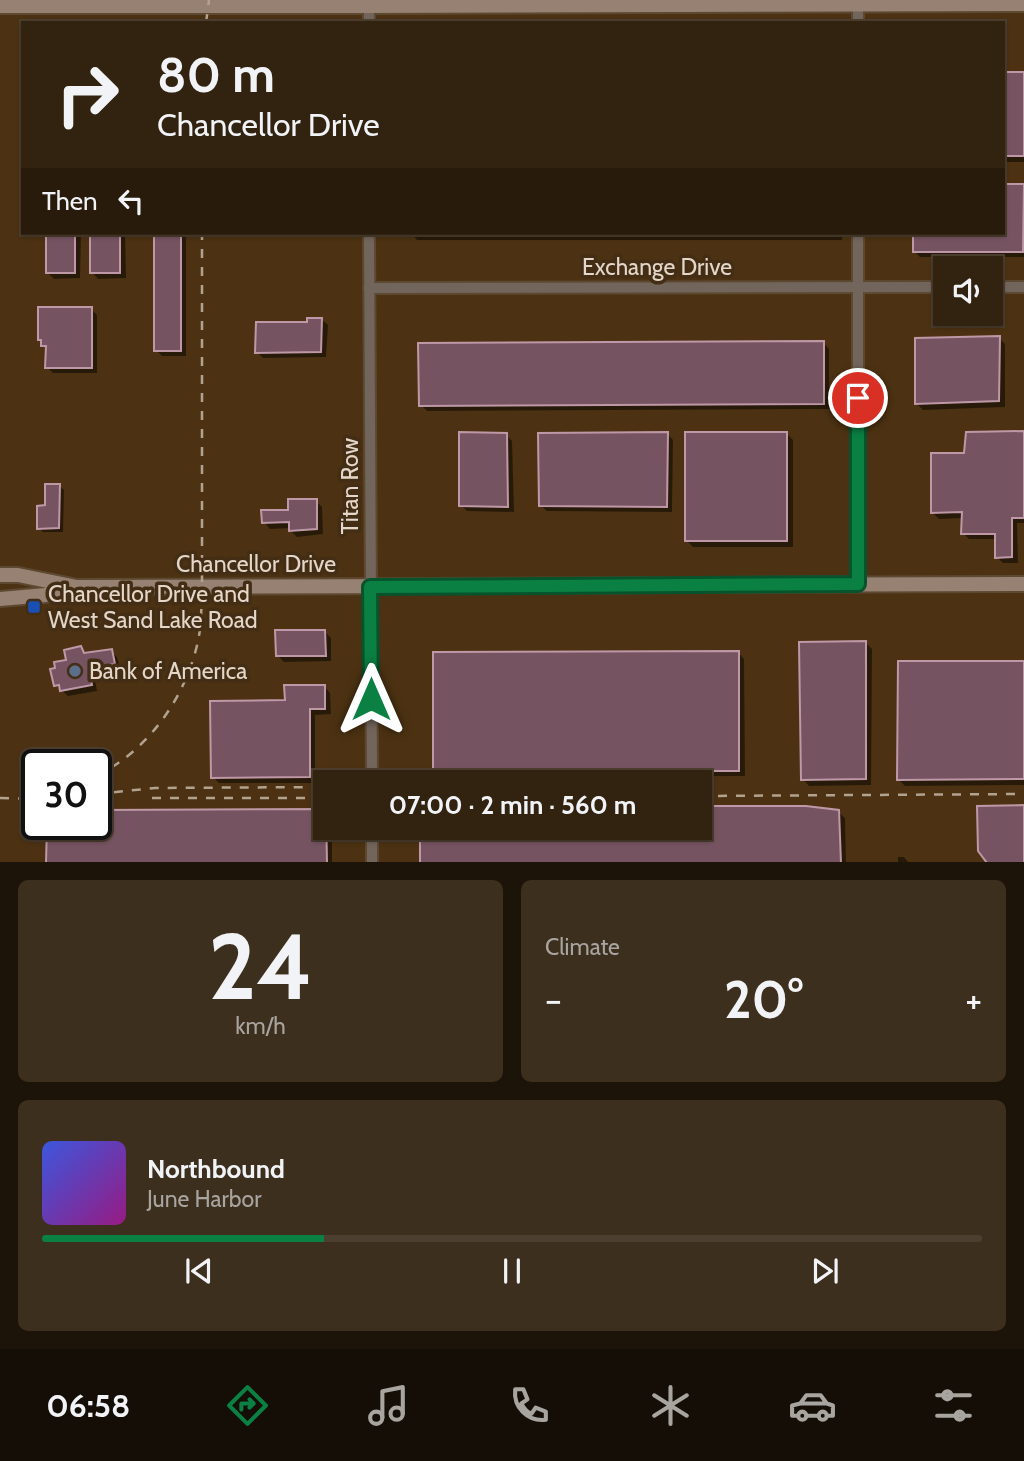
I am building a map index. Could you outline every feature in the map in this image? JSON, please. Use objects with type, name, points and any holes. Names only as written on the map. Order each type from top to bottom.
[{"type":"street","points":[[369,3],[369,21]]},
{"type":"street","points":[[0,6],[369,3],[1024,4]]},
{"type":"street","points":[[858,4],[858,21]]},
{"type":"street","name":"Titan Row","points":[[369,235],[372,770]]},
{"type":"street","points":[[858,235],[858,584]]},
{"type":"street","name":"Exchange Drive","points":[[369,288],[933,287]]},
{"type":"street","points":[[1003,287],[1024,287]]},
{"type":"street","name":"Chancellor Drive","points":[[0,575],[18,575],[77,587],[1024,584]]},
{"type":"street","name":"Chancellor Drive","points":[[0,599],[45,595],[77,587]]},
{"type":"street","points":[[372,840],[372,862]]},
{"type":"shaded area","points":[[0,0],[1024,0],[1024,862],[0,862]]},
{"type":"building","points":[[1005,72],[1024,72],[1024,156],[1005,156]]},
{"type":"building","points":[[1005,184],[1024,184],[1023,252],[913,252],[913,235],[1005,235]]},
{"type":"building","points":[[46,235],[75,235],[75,273],[46,273]]},
{"type":"building","points":[[90,235],[120,235],[120,273],[90,273]]},
{"type":"building","points":[[154,235],[181,235],[181,351],[154,351]]},
{"type":"building","points":[[38,307],[92,307],[92,368],[45,368],[46,346],[41,346],[41,340],[38,340]]},
{"type":"building","points":[[307,318],[322,318],[321,352],[255,353],[256,322],[307,322]]},
{"type":"building","points":[[1000,336],[999,401],[915,404],[915,338]]},
{"type":"building","points":[[824,341],[824,404],[419,406],[418,343]]},
{"type":"building","points":[[1024,431],[1024,518],[1012,518],[1012,557],[995,558],[995,534],[961,534],[962,512],[931,513],[931,453],[964,453],[966,432]]},
{"type":"building","points":[[459,432],[507,433],[508,507],[459,506]]},
{"type":"building","points":[[668,432],[667,507],[539,506],[538,433]]},
{"type":"building","points":[[685,432],[787,432],[787,541],[685,541]]},
{"type":"building","points":[[45,484],[60,484],[59,528],[37,529],[37,506],[45,505]]},
{"type":"building","points":[[288,499],[317,499],[317,529],[289,531],[289,522],[262,523],[261,510],[288,510]]},
{"type":"building","points":[[275,630],[325,630],[326,656],[276,656]]},
{"type":"building","points":[[866,641],[866,779],[801,780],[799,642]]},
{"type":"building","points":[[81,646],[84,653],[112,649],[115,664],[89,668],[92,685],[60,691],[59,685],[54,686],[50,669],[55,668],[54,662],[66,660],[64,650]]},
{"type":"building","points":[[739,651],[739,771],[433,770],[433,652]]},
{"type":"building","points":[[898,661],[1024,661],[1024,779],[897,780]]},
{"type":"building","points":[[284,685],[325,685],[325,709],[310,709],[310,777],[211,778],[210,701],[285,700]]},
{"type":"building","points":[[1024,805],[1024,862],[986,862],[978,851],[977,806]]},
{"type":"building","points":[[712,806],[806,806],[839,810],[841,862],[420,862],[420,840],[712,840]]},
{"type":"building","points":[[313,809],[313,840],[327,840],[327,862],[46,862],[47,840],[112,840],[112,810]]},
{"type":"railway","points":[[206,21],[209,0]]},
{"type":"railway","points":[[112,767],[132,752],[162,720],[184,682],[198,641],[202,587],[202,235]]},
{"type":"railway","points":[[112,792],[155,788],[313,787]]},
{"type":"railway","points":[[712,796],[1024,794]]},
{"type":"railway","points":[[0,798],[21,799]]},
{"type":"railway","points":[[152,798],[313,798]]},
{"type":"place","name":"Chancellor Drive and West Sand Lake Road","points":[[34,607]]},
{"type":"place","name":"Bank of America","points":[[75,671]]},
{"type":"route","points":[[371,699],[370,587],[858,584],[858,398]]}]
